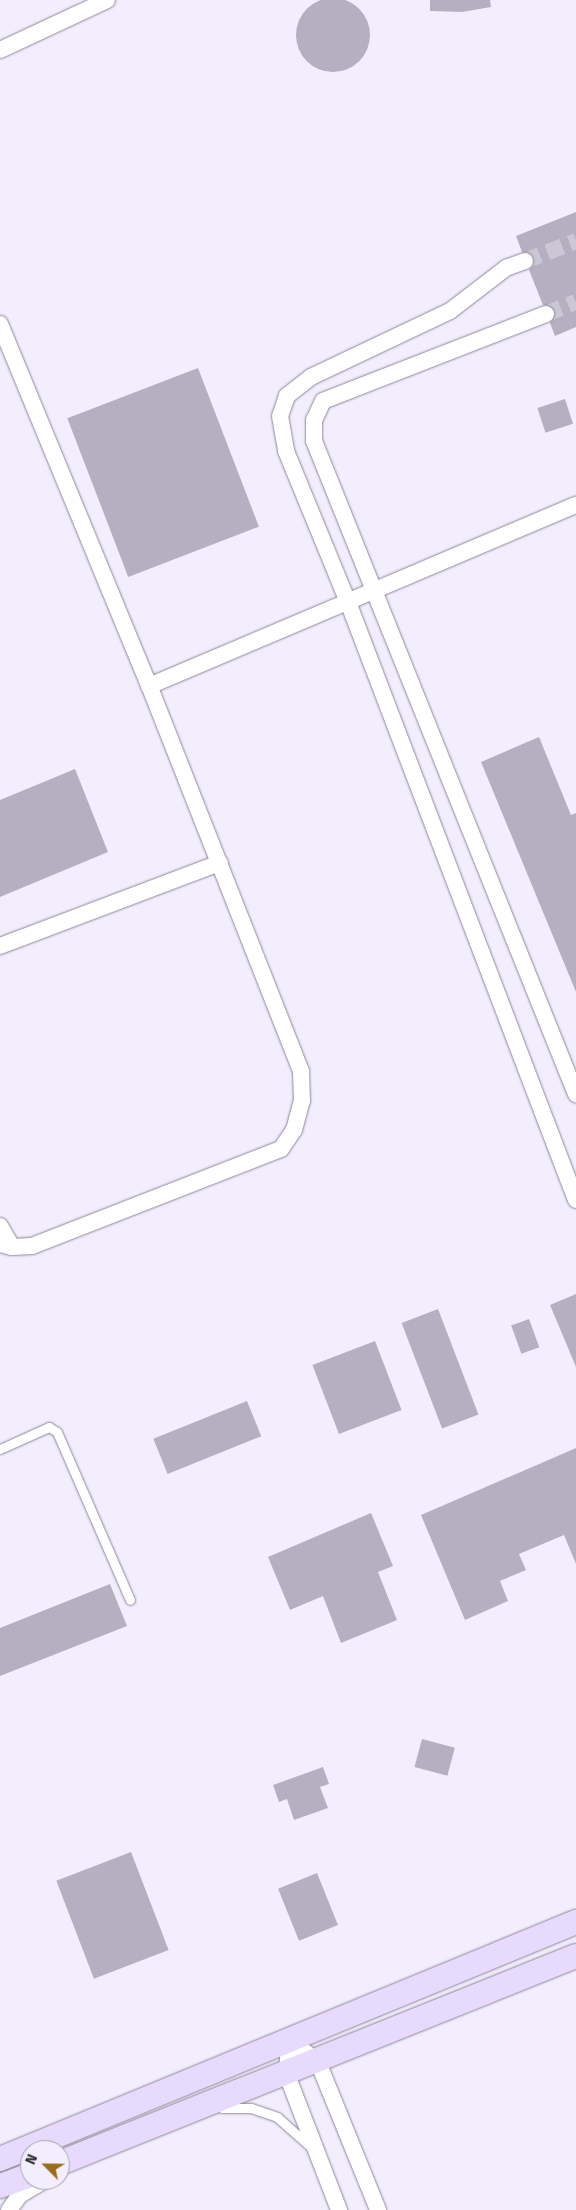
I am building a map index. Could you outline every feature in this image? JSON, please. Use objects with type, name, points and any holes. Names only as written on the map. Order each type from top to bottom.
[{"type":"main road","points":[[0,2159],[576,1922]]},
{"type":"main road","points":[[70,2159],[287,2075],[576,1956]]},
{"type":"main road","points":[[0,2186],[20,2179]]},
{"type":"street","points":[[0,50],[107,0]]},
{"type":"street","points":[[526,260],[506,268],[450,311],[311,377],[287,396],[280,416],[286,450],[348,602],[576,1200]]},
{"type":"street","points":[[546,314],[323,401],[314,420],[314,441],[377,590],[576,1094]]},
{"type":"street","points":[[0,324],[149,686],[301,1071],[302,1101],[294,1130],[281,1149],[38,1244],[6,1246],[0,1226]]},
{"type":"street","points":[[149,686],[576,505]]},
{"type":"street","points":[[0,946],[220,863]]},
{"type":"street","points":[[289,2040],[318,2062],[378,2210]]},
{"type":"street","points":[[289,2040],[287,2075],[339,2210]]},
{"type":"street","points":[[70,2166],[112,2143]]},
{"type":"street","points":[[9,2210],[20,2195],[28,2190]]},
{"type":"lane","points":[[0,1449],[49,1428],[57,1432],[130,1600]]},
{"type":"lane","points":[[136,2133],[164,2130],[228,2106],[251,2108],[277,2117],[316,2152]]},
{"type":"building","points":[[333,-2],[354,4],[364,14],[370,35],[364,56],[354,66],[333,72],[312,66],[302,56],[296,35],[302,14],[312,4]]},
{"type":"building","points":[[430,0],[490,0],[491,7],[462,12],[430,11]]},
{"type":"building","points":[[576,212],[576,327],[555,336],[550,323],[555,311],[552,306],[543,305],[529,270],[535,263],[534,257],[522,252],[516,236]]},
{"type":"building","points":[[198,368],[259,527],[128,577],[67,418]]},
{"type":"building","points":[[565,399],[573,424],[545,433],[537,408]]},
{"type":"building","points":[[539,737],[571,815],[576,813],[576,992],[481,762]]},
{"type":"building","points":[[75,769],[108,852],[0,897],[0,800]]},
{"type":"building","points":[[576,1294],[576,1367],[550,1305]]},
{"type":"building","points":[[438,1309],[478,1414],[442,1428],[402,1323]]},
{"type":"building","points":[[529,1319],[539,1347],[521,1354],[511,1325]]},
{"type":"building","points":[[375,1341],[402,1410],[339,1434],[312,1365]]},
{"type":"building","points":[[247,1401],[261,1436],[168,1474],[153,1439]]},
{"type":"building","points":[[576,1448],[576,1564],[564,1535],[519,1554],[526,1570],[500,1581],[508,1601],[465,1620],[421,1515]]},
{"type":"building","points":[[371,1513],[393,1566],[378,1572],[397,1620],[341,1643],[323,1596],[290,1610],[268,1557]]},
{"type":"building","points":[[110,1584],[127,1626],[0,1676],[0,1628]]},
{"type":"building","points":[[422,1739],[455,1748],[447,1776],[414,1767]]},
{"type":"building","points":[[323,1767],[329,1784],[320,1787],[328,1808],[294,1820],[287,1799],[279,1802],[273,1785]]},
{"type":"building","points":[[131,1852],[169,1950],[94,1979],[56,1881]]},
{"type":"building","points":[[317,1873],[338,1925],[299,1941],[278,1889]]},
{"type":"tunnel","points":[[525,261],[576,241]]},
{"type":"tunnel","points":[[546,314],[576,302]]}]
